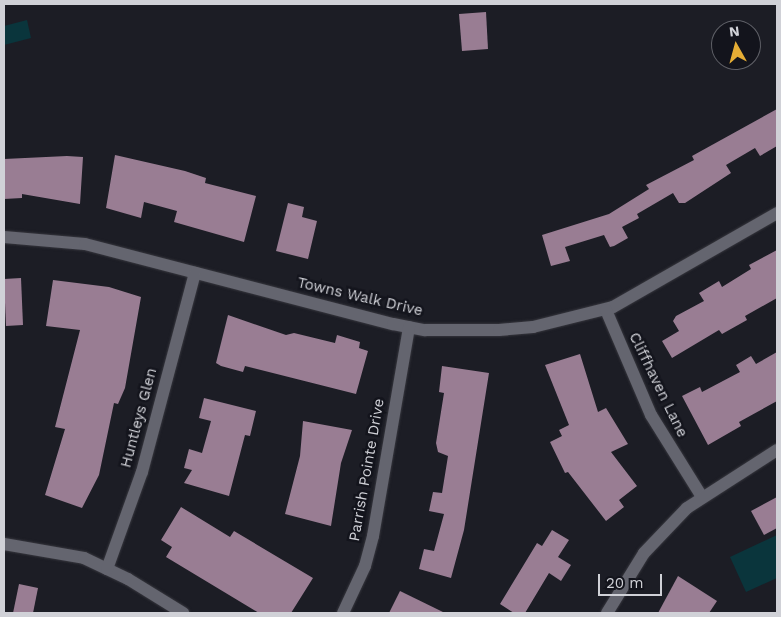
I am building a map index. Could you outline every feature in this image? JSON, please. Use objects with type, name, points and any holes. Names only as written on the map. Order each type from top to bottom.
[{"type":"street","name":"Towns Walk Drive","points":[[4,237],[85,244],[409,327],[457,330],[534,327],[606,310],[777,213]]},
{"type":"street","name":"Huntleys Glen","points":[[107,569],[142,472],[195,273]]},
{"type":"street","name":"Cliffhaven Lane","points":[[606,310],[651,415],[702,497]]},
{"type":"street","name":"Parrish Pointe Drive","points":[[343,613],[362,574],[373,536],[409,327]]},
{"type":"street","points":[[607,613],[644,553],[702,497],[777,450]]},
{"type":"street","points":[[4,544],[64,553],[107,569],[183,613]]},
{"type":"water","points":[[27,20],[31,38],[4,45],[4,26]]},
{"type":"water","points":[[777,535],[777,578],[746,592],[730,557]]},
{"type":"building","points":[[486,12],[488,49],[462,51],[459,14]]},
{"type":"building","points":[[777,109],[777,146],[760,156],[755,148],[726,165],[731,173],[685,203],[679,203],[673,193],[637,214],[639,218],[622,227],[628,238],[614,246],[610,247],[604,235],[565,247],[570,261],[551,266],[542,235],[609,214],[649,189],[646,185],[694,160],[692,156]]},
{"type":"building","points":[[115,155],[185,171],[206,178],[205,183],[256,196],[244,242],[174,222],[177,211],[144,202],[141,218],[106,208]]},
{"type":"building","points":[[83,157],[80,204],[22,194],[22,198],[4,199],[4,159]]},
{"type":"building","points":[[288,203],[304,207],[302,217],[317,221],[308,259],[276,251]]},
{"type":"building","points":[[777,250],[777,298],[745,316],[747,320],[722,334],[719,330],[672,358],[662,341],[679,331],[673,321],[676,316],[704,301],[699,293],[719,281],[722,287],[751,269],[749,265]]},
{"type":"building","points":[[21,278],[23,325],[6,326],[4,279]]},
{"type":"building","points":[[53,280],[109,287],[141,297],[125,388],[118,404],[114,403],[99,475],[82,508],[45,495],[65,429],[55,427],[80,330],[46,326]]},
{"type":"building","points":[[228,315],[286,335],[294,333],[335,343],[337,335],[360,342],[359,348],[368,351],[356,394],[245,366],[243,372],[216,363]]},
{"type":"building","points":[[777,352],[777,401],[739,422],[741,426],[708,445],[682,396],[700,387],[702,392],[740,372],[736,365],[751,356],[756,364]]},
{"type":"building","points":[[580,354],[598,412],[606,408],[628,444],[611,452],[637,486],[619,500],[624,507],[606,521],[568,472],[565,473],[550,442],[562,436],[559,430],[569,425],[545,365]]},
{"type":"building","points":[[442,366],[489,373],[464,530],[451,578],[419,569],[424,549],[434,551],[444,514],[429,511],[433,492],[442,493],[448,456],[438,452],[436,443],[444,393],[439,392]]},
{"type":"building","points":[[204,398],[256,411],[250,436],[245,435],[229,496],[184,483],[192,470],[184,468],[189,449],[202,453],[211,421],[199,418]]},
{"type":"building","points":[[303,421],[352,430],[341,463],[331,526],[285,514],[300,456]]},
{"type":"building","points":[[777,497],[777,528],[764,535],[751,511]]},
{"type":"building","points":[[181,507],[230,537],[234,531],[313,578],[291,613],[259,613],[166,557],[172,547],[161,540]]},
{"type":"building","points":[[552,530],[569,540],[558,557],[571,565],[561,581],[549,573],[525,613],[514,613],[500,604],[537,543],[542,546]]},
{"type":"building","points":[[678,576],[717,601],[709,613],[658,613]]},
{"type":"building","points":[[19,584],[38,588],[33,613],[13,613]]},
{"type":"building","points":[[400,591],[445,613],[389,613]]}]
